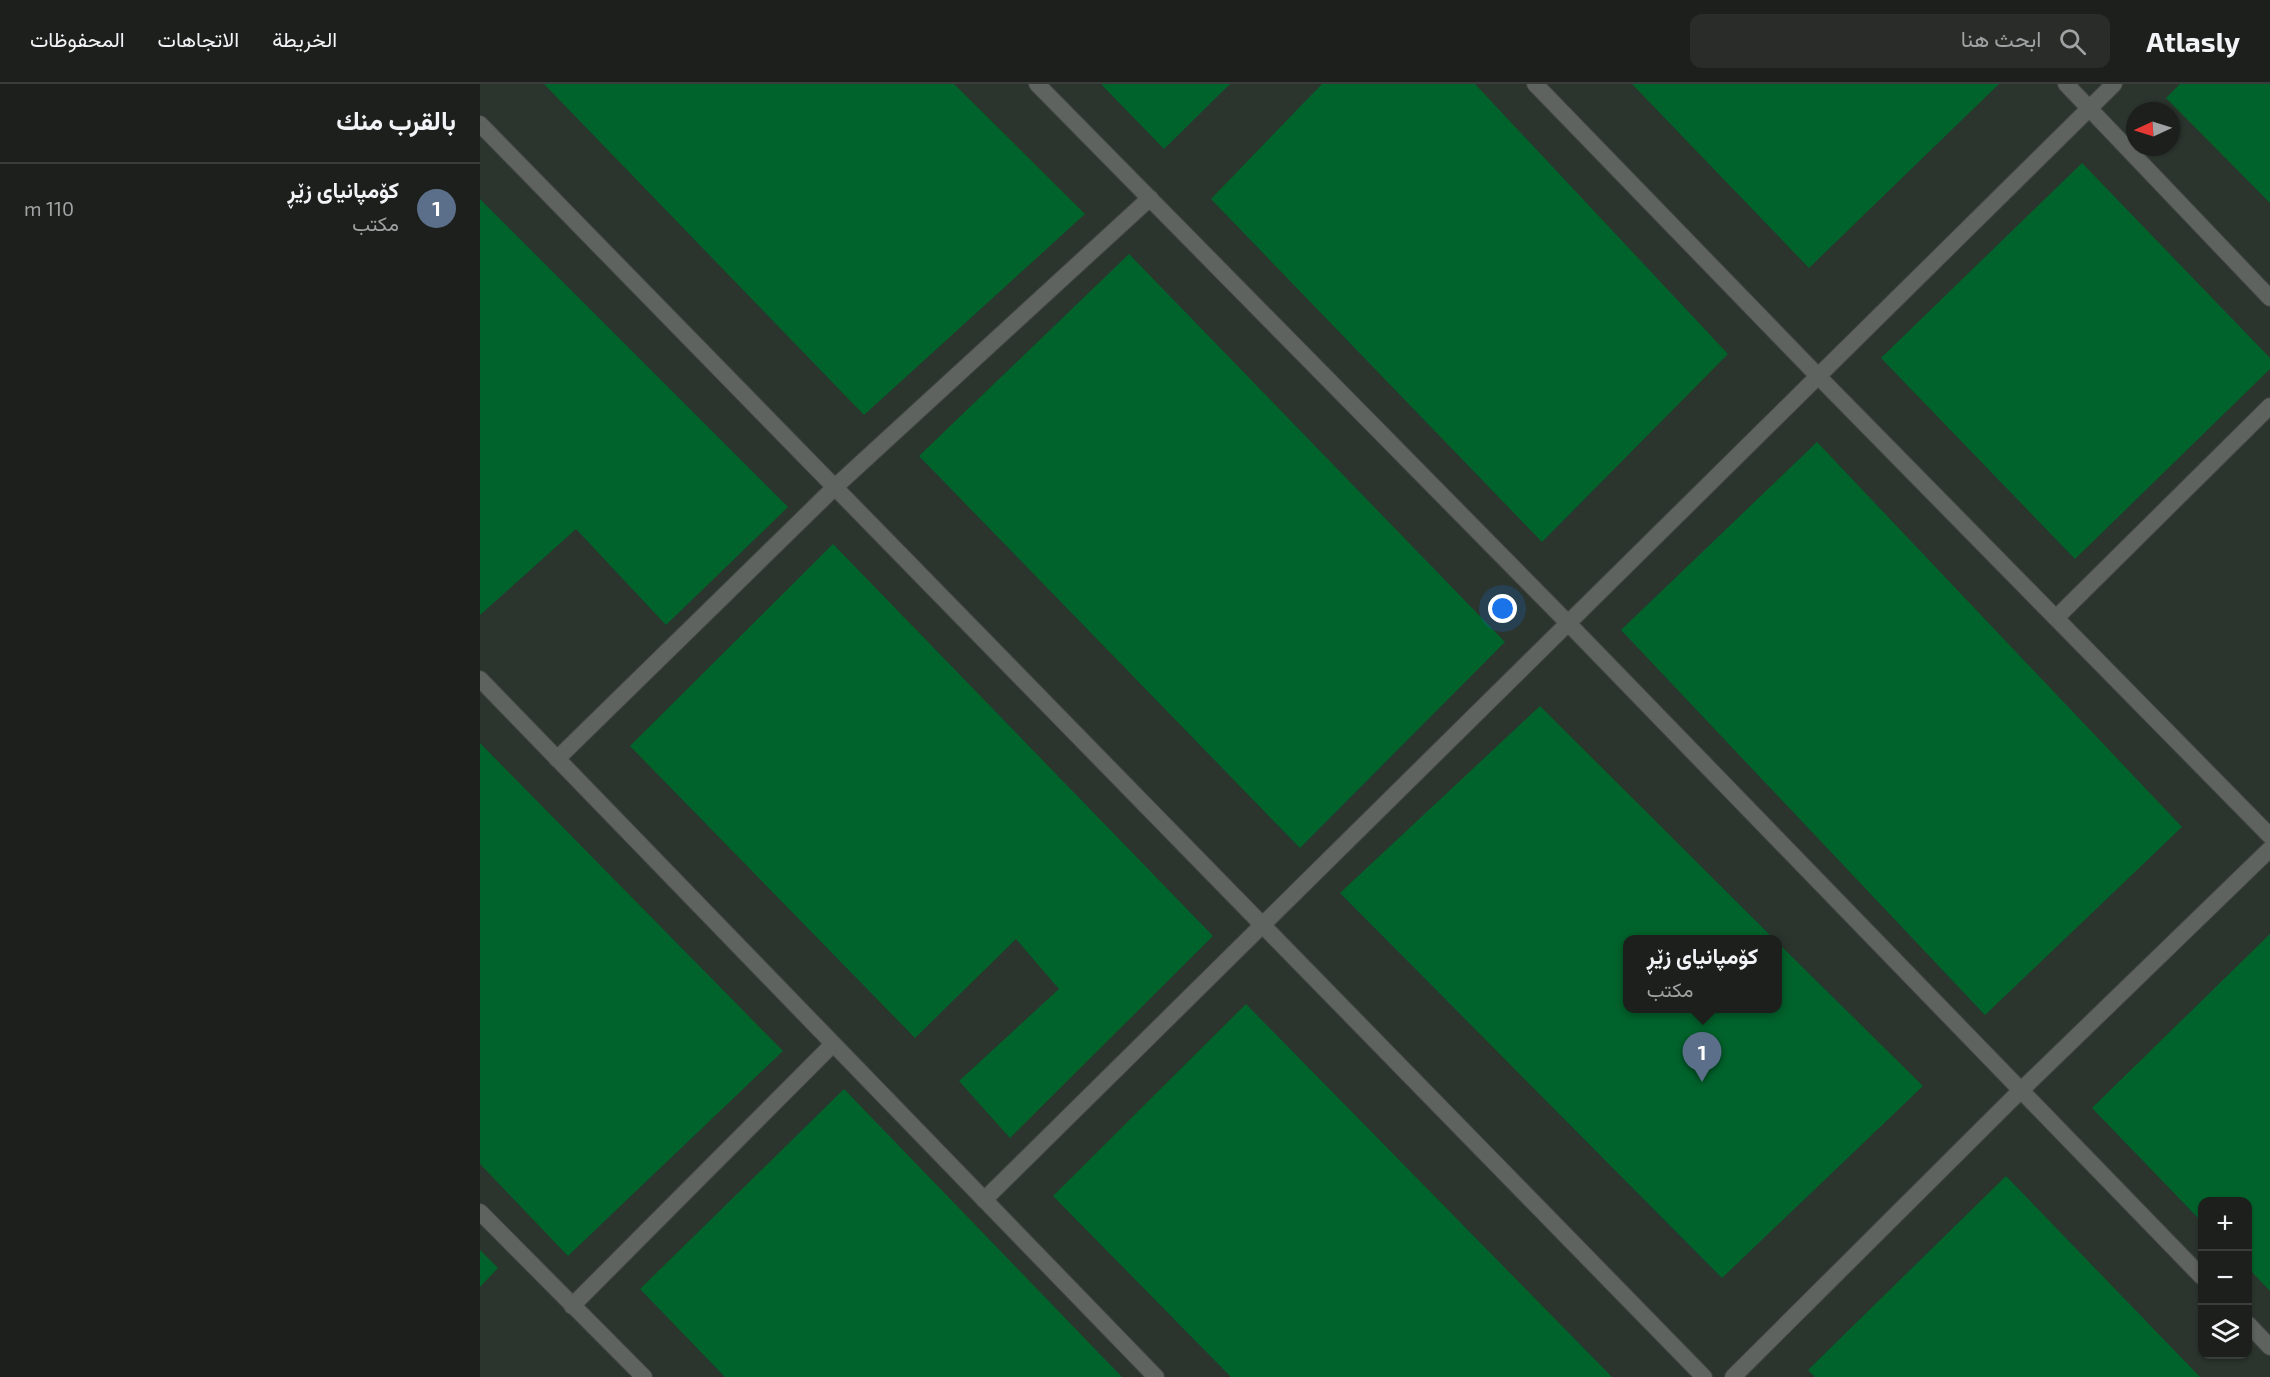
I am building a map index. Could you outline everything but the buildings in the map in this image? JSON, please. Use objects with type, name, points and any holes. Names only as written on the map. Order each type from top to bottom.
[{"type":"lane","points":[[1037,84],[1568,623],[2198,1273]]},
{"type":"lane","points":[[1535,84],[2270,836]]},
{"type":"lane","points":[[2066,84],[2270,298]]},
{"type":"lane","points":[[984,1200],[2114,84]]},
{"type":"lane","points":[[480,124],[1704,1377]]},
{"type":"lane","points":[[557,759],[835,487],[1150,198]]},
{"type":"lane","points":[[2056,618],[2270,406]]},
{"type":"lane","points":[[480,679],[1156,1377]]},
{"type":"lane","points":[[1733,1377],[2022,1090],[2270,849]]},
{"type":"lane","points":[[573,1305],[833,1044]]},
{"type":"lane","points":[[480,1212],[644,1377]]},
{"type":"lane","points":[[2252,1329],[2270,1347]]},
{"type":"shaded area","points":[[480,84],[2270,84],[2270,1377],[480,1377]]},
{"type":"place","name":"کۆمپانیای زێڕ","points":[[1702,1082]]}]
